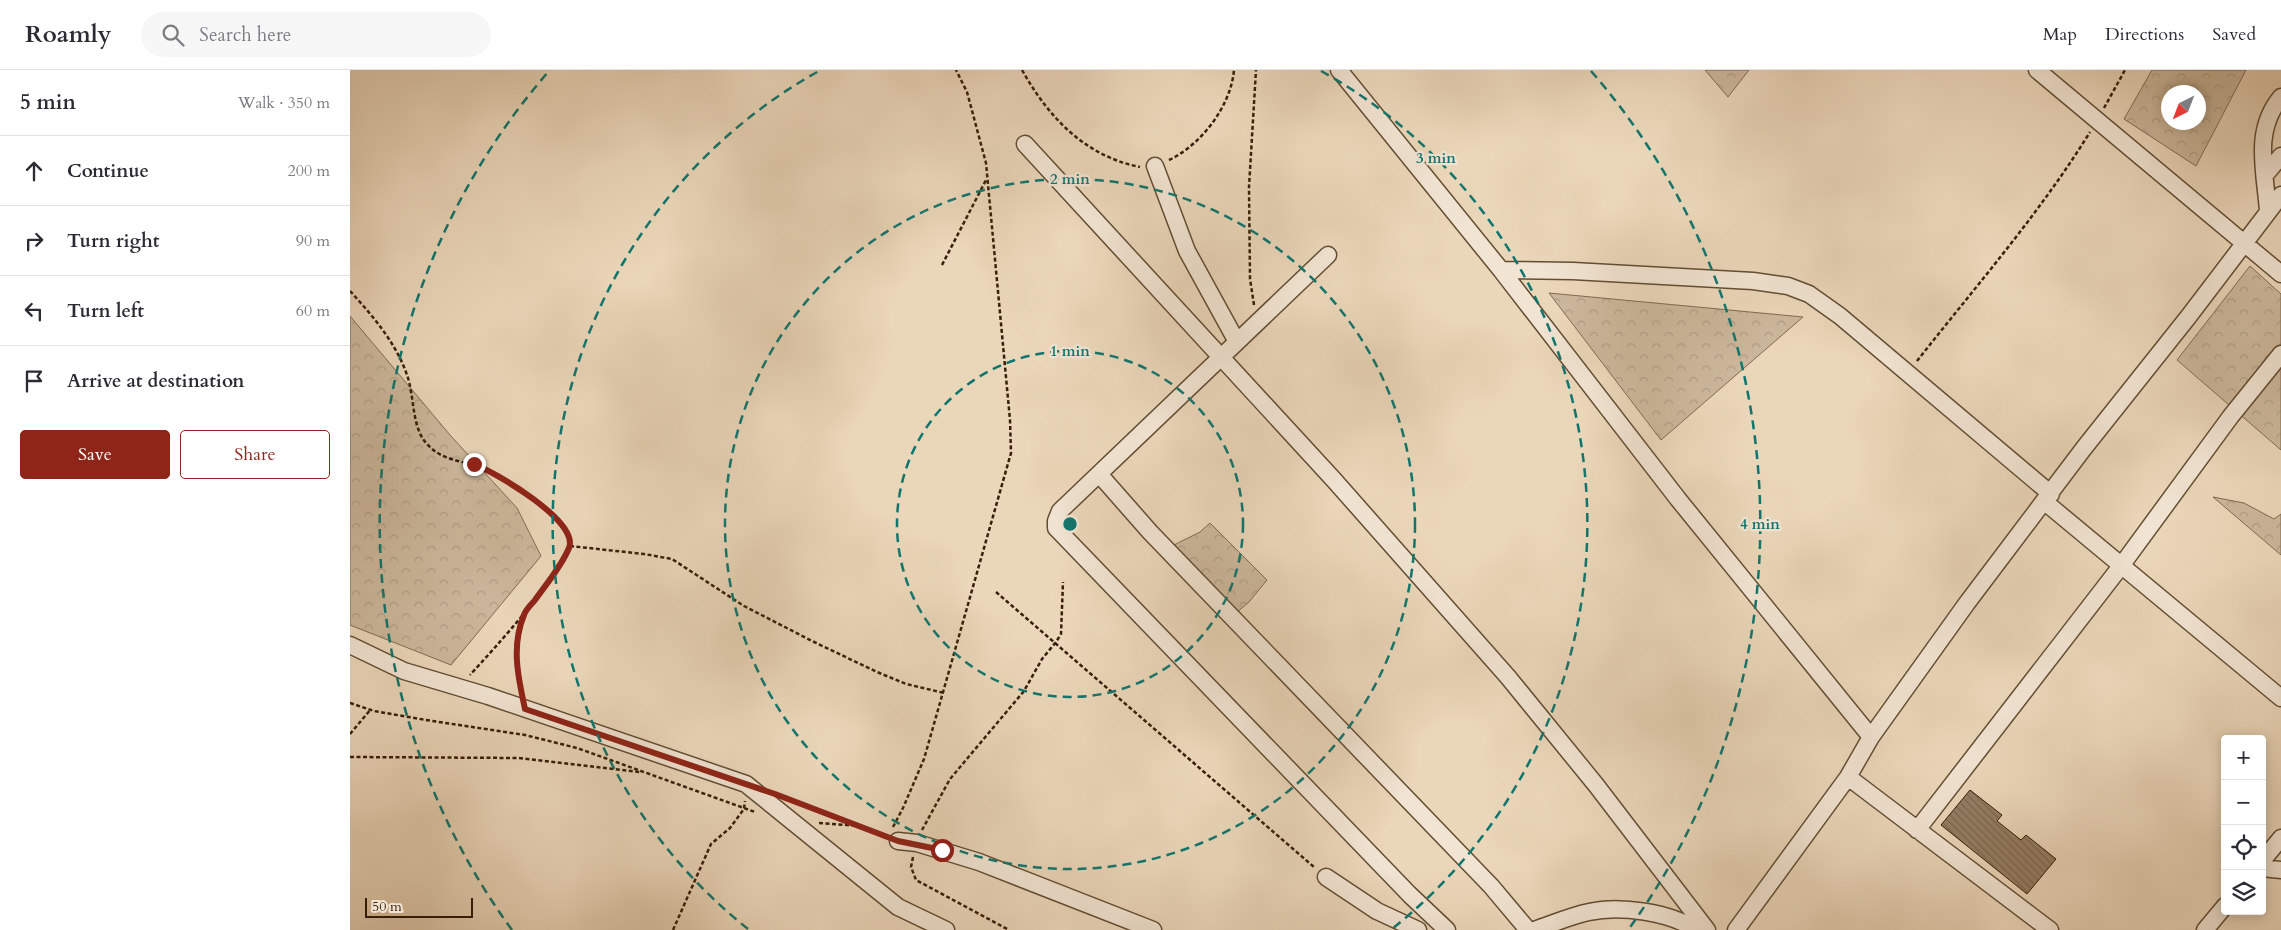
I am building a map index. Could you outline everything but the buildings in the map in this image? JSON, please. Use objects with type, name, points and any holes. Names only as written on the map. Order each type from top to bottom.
[{"type":"street","points":[[1338,70],[1501,270],[1678,499],[1871,737]]},
{"type":"street","points":[[2037,70],[2281,274]]},
{"type":"street","points":[[2268,211],[2263,148],[2265,123],[2281,97]]},
{"type":"street","points":[[1025,144],[1334,480],[1508,677],[1596,785],[1707,930]]},
{"type":"street","points":[[2265,175],[2281,156]]},
{"type":"street","points":[[1155,166],[1187,251],[1237,342]]},
{"type":"street","points":[[1736,930],[1848,777],[1871,737],[1967,603],[2084,448],[2281,195]]},
{"type":"street","points":[[1328,255],[1060,511],[1056,521],[1056,528],[1064,539],[1130,603],[1410,895],[1447,930]]},
{"type":"street","points":[[1501,270],[1573,271],[1753,281],[1788,286],[1822,302],[2048,498],[2122,566],[2281,698]]},
{"type":"street","points":[[1916,830],[2122,566],[2231,416],[2281,354]]},
{"type":"street","points":[[1099,474],[1150,532],[1458,852],[1528,930]]},
{"type":"street","points":[[350,645],[404,671],[525,709],[746,784],[898,907],[946,930]]},
{"type":"street","points":[[1848,777],[2050,930]]},
{"type":"street","points":[[892,838],[917,843],[1040,884],[1153,930]]},
{"type":"street","points":[[2266,856],[2281,838]]},
{"type":"street","points":[[2266,868],[2281,870]]},
{"type":"street","points":[[1326,877],[1377,911],[1418,930]]},
{"type":"street","points":[[1534,930],[1590,912],[1622,911],[1672,917],[1696,930]]},
{"type":"street","points":[[2205,930],[2221,911]]},
{"type":"path","points":[[783,797],[892,838],[924,759],[1011,453],[1010,420],[987,178],[978,127],[967,92],[956,70]]},
{"type":"path","points":[[1022,70],[1034,91],[1057,120],[1098,154],[1121,163],[1143,167],[1155,166],[1174,158],[1193,144],[1213,122],[1229,90],[1234,70]]},
{"type":"path","points":[[1256,70],[1249,187],[1250,279],[1252,300],[1259,321]]},
{"type":"path","points":[[1907,374],[2068,168],[2125,70]]},
{"type":"path","points":[[942,265],[987,178]]},
{"type":"path","points":[[350,291],[370,313],[399,356],[411,390],[421,435],[427,445],[436,453],[490,470],[513,484],[559,522],[568,535],[570,546],[562,561],[524,613],[459,688]]},
{"type":"path","points":[[570,546],[644,554],[672,560],[744,606],[820,645],[906,684],[944,693]]},
{"type":"path","points":[[1008,930],[916,880],[912,867],[917,843],[932,808],[950,779],[1024,691],[1042,658],[1061,634],[1063,582]]},
{"type":"path","points":[[996,592],[1056,642],[1287,846],[1326,877]]},
{"type":"path","points":[[524,613],[516,651],[525,709]]},
{"type":"path","points":[[350,703],[370,710],[525,735],[577,748],[762,814]]},
{"type":"path","points":[[350,734],[370,710]]},
{"type":"path","points":[[350,757],[438,756],[519,758],[645,772],[653,770]]},
{"type":"path","points":[[673,930],[710,844],[730,828],[744,809],[746,784]]},
{"type":"path","points":[[816,822],[860,826]]},
{"type":"green space","points":[[1705,70],[1749,70],[1728,97]]},
{"type":"green space","points":[[2152,70],[2246,70],[2196,166],[2124,119]]},
{"type":"green space","points":[[2250,266],[2281,294],[2281,450],[2177,360]]},
{"type":"green space","points":[[1549,293],[1803,317],[1661,440]]},
{"type":"green space","points":[[350,316],[450,435],[517,508],[541,556],[451,665],[350,625]]},
{"type":"green space","points":[[2213,497],[2244,503],[2274,519],[2281,514],[2281,555]]},
{"type":"green space","points":[[1210,523],[1267,580],[1249,602],[1236,613],[1172,546],[1200,532]]},
{"type":"route","points":[[474,464],[490,470],[513,484],[559,522],[568,535],[570,546],[562,561],[531,606],[524,613],[516,651],[517,668],[525,709],[775,794],[898,841],[917,843],[942,850]]}]
